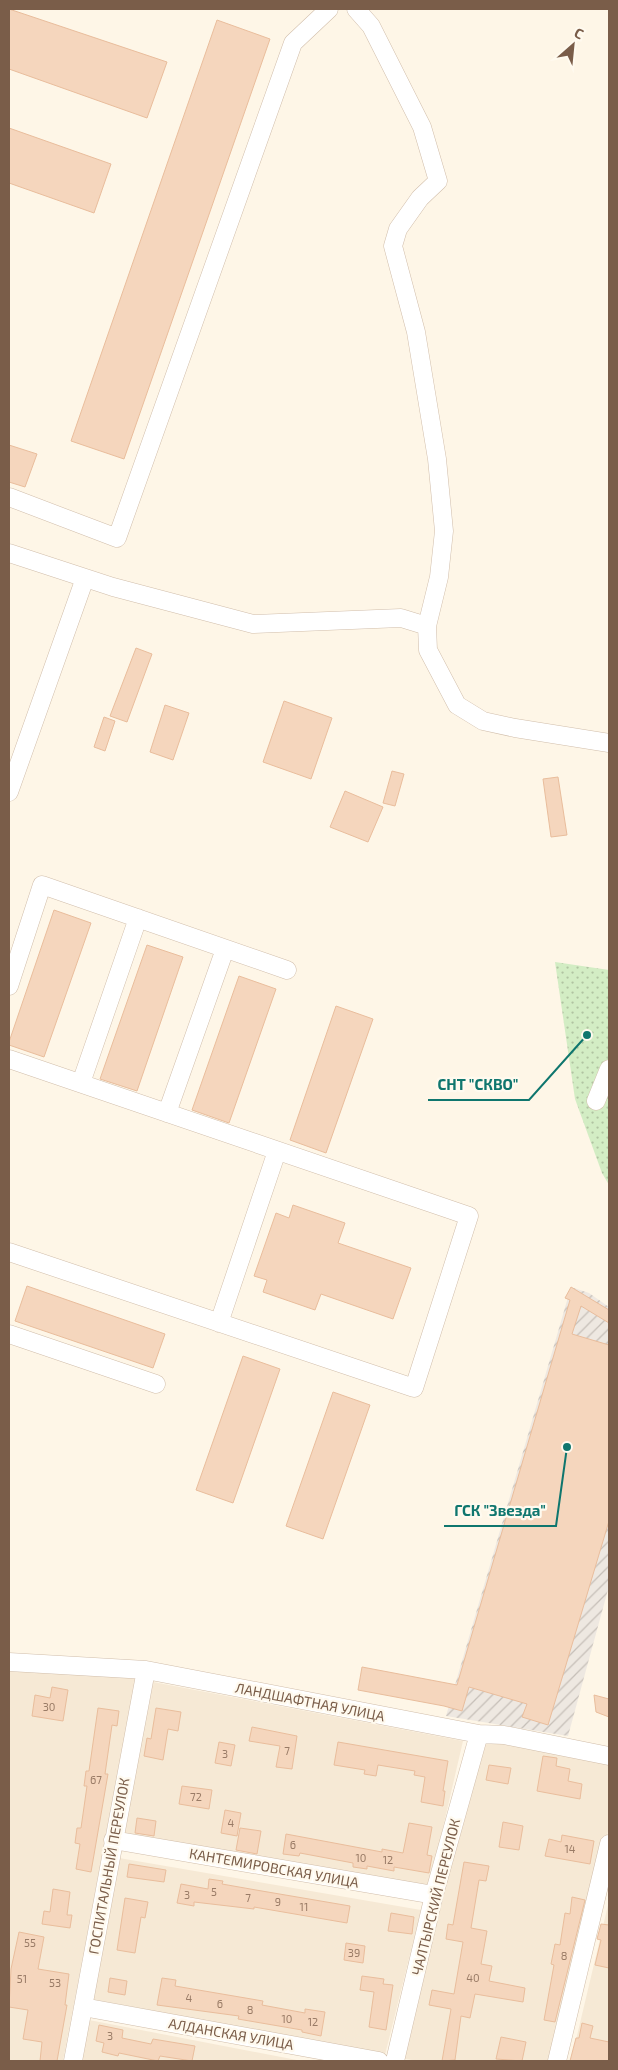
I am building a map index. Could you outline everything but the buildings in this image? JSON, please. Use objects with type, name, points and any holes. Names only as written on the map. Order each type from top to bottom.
[{"type":"street","points":[[9,498],[117,538],[293,43],[329,9]]},
{"type":"street","points":[[356,9],[371,26],[422,127],[438,181],[420,198],[398,229],[393,246],[416,332],[437,459],[444,531],[438,577],[427,626],[428,650],[457,705],[483,721],[609,743]]},
{"type":"street","points":[[9,554],[85,578],[253,624],[401,618],[427,626]]},
{"type":"street","points":[[9,792],[85,578]]},
{"type":"street","points":[[9,986],[42,885],[287,970]]},
{"type":"street","points":[[81,1083],[138,918]]},
{"type":"street","points":[[167,1113],[225,949]]},
{"type":"street","points":[[9,1059],[469,1216],[414,1388],[9,1252]]},
{"type":"street","points":[[596,1101],[609,1069]]},
{"type":"street","points":[[219,1323],[277,1150]]},
{"type":"street","points":[[9,1334],[156,1384]]},
{"type":"street","name":"ЛАНДШАФТНАЯ УЛИЦА","points":[[9,1662],[146,1670],[479,1734],[504,1734],[609,1756]]},
{"type":"street","name":"ГОСПИТАЛЬНЫЙ ПЕРЕУЛОК","points":[[73,2061],[146,1670]]},
{"type":"street","name":"ЧАЛТЫРСКИЙ ПЕРЕУЛОК","points":[[395,2061],[434,1895],[479,1734]]},
{"type":"street","name":"КАНТЕМИРОВСКАЯ УЛИЦА","points":[[113,1840],[434,1895]]},
{"type":"street","points":[[557,2061],[609,1844]]},
{"type":"street","name":"АЛДАНСКАЯ УЛИЦА","points":[[83,2007],[379,2061]]},
{"type":"shaded area","points":[[571,1287],[589,1293],[609,1307],[609,1586],[568,1736],[446,1716]]},
{"type":"shaded area","points":[[9,1667],[136,1676],[63,2061],[9,2061]]},
{"type":"shaded area","points":[[153,1682],[463,1741],[428,1892],[121,1839]]},
{"type":"shaded area","points":[[503,1738],[609,1762],[609,1827],[553,2061],[419,2061],[405,2059],[404,2061],[475,1748]]},
{"type":"shaded area","points":[[119,1858],[421,1910],[385,2055],[92,1999]]},
{"type":"shaded area","points":[[609,1901],[609,2061],[571,2061]]},
{"type":"shaded area","points":[[89,2020],[302,2061],[81,2061]]},
{"type":"green space","points":[[555,962],[609,970],[609,1185],[602,1173],[575,1099]]},
{"type":"place","name":"СНТ \"СКВО\"","points":[[587,1035]]},
{"type":"place","name":"ГСК \"Звезда\"","points":[[567,1447]]}]
